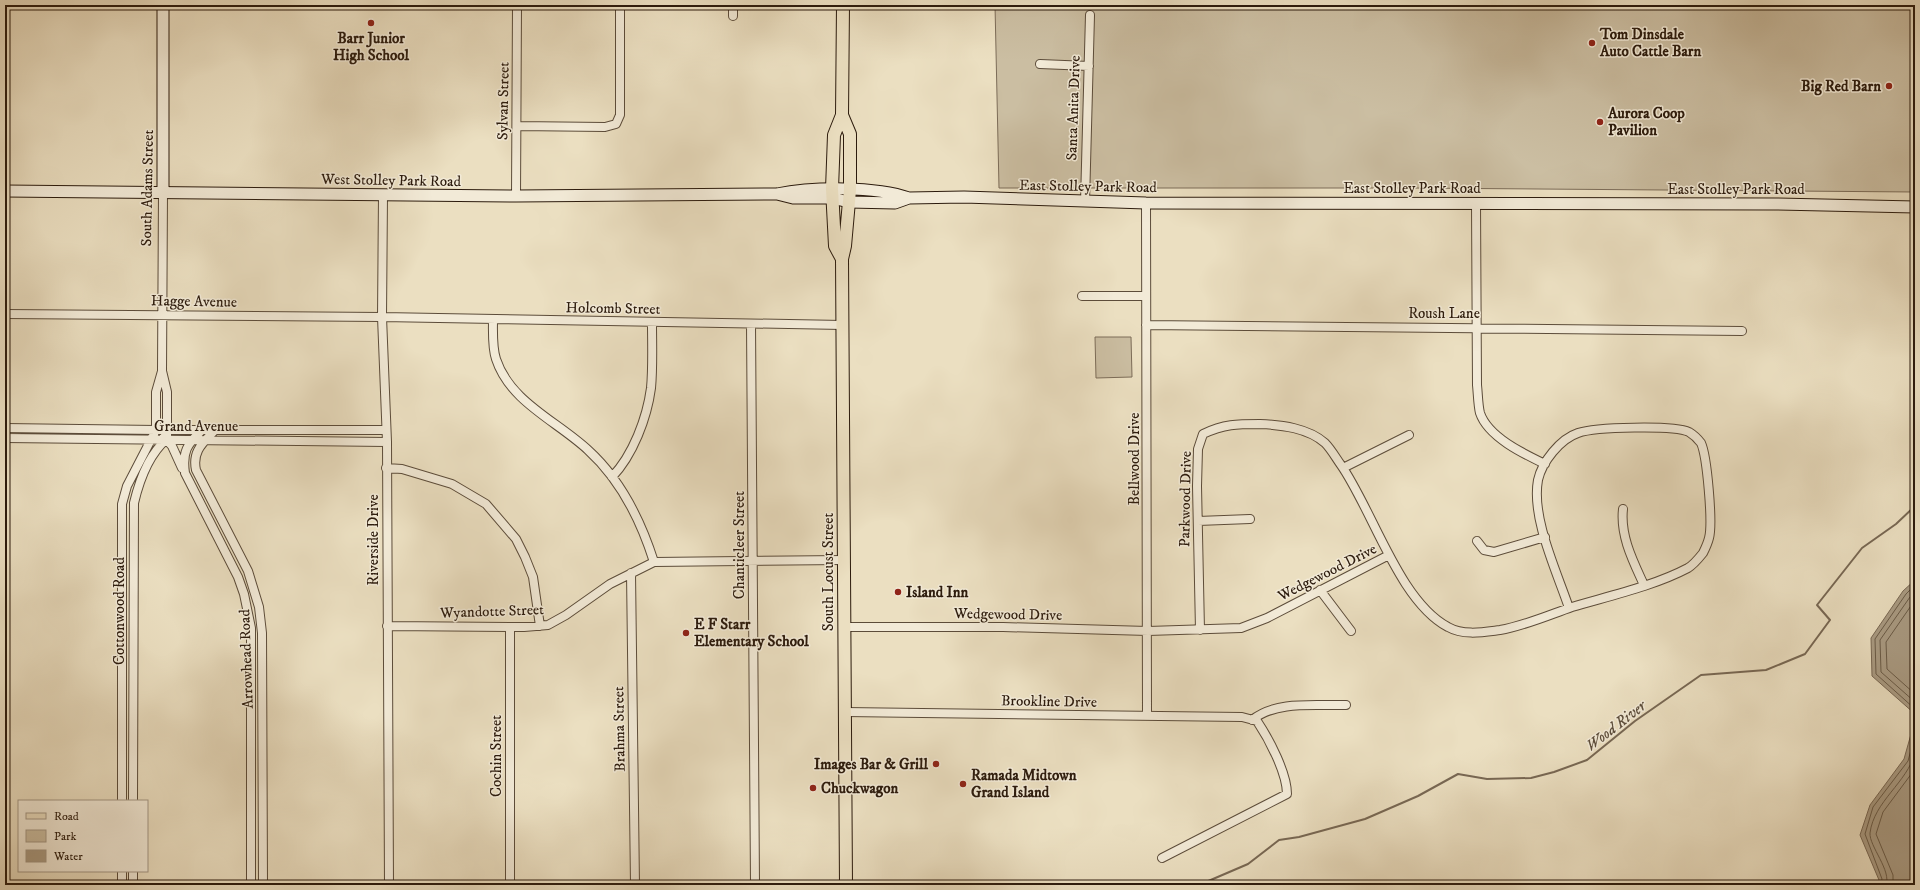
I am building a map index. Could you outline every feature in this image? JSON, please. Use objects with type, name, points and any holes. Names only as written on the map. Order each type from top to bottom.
[{"type":"main road","name":"South Locust Street","points":[[842,259],[835,246],[832,194],[834,135],[842,115],[843,5]]},
{"type":"main road","name":"South Locust Street","points":[[842,115],[850,134],[850,190],[845,246],[842,259],[846,885]]},
{"type":"street","name":"South Adams Street","points":[[162,371],[163,5]]},
{"type":"street","name":"Sylvan Street","points":[[516,196],[518,5]]},
{"type":"street","points":[[517,126],[599,126],[616,124],[620,115],[620,5]]},
{"type":"street","points":[[733,5],[733,16]]},
{"type":"street","name":"Santa Anita Drive","points":[[1085,202],[1090,15]]},
{"type":"street","points":[[1040,64],[1089,66]]},
{"type":"street","name":"West Stolley Park Road","points":[[5,191],[516,196],[777,194],[794,191],[832,194],[850,190]]},
{"type":"street","name":"East Stolley Park Road","points":[[850,190],[894,193],[909,198]]},
{"type":"street","name":"West Stolley Park Road","points":[[832,194],[849,202]]},
{"type":"street","name":"Riverside Drive","points":[[382,195],[382,317],[386,430],[389,885]]},
{"type":"street","name":"East Stolley Park Road","points":[[849,202],[895,203],[909,198],[964,197],[1146,203],[1776,204],[1915,207]]},
{"type":"street","name":"Bellwood Drive","points":[[1146,203],[1148,716]]},
{"type":"street","points":[[1476,204],[1477,385],[1480,414],[1494,434],[1518,452],[1545,464]]},
{"type":"street","points":[[1082,296],[1146,296]]},
{"type":"street","name":"Hagge Avenue","points":[[5,314],[382,317]]},
{"type":"street","name":"Holcomb Street","points":[[382,317],[652,323],[843,325]]},
{"type":"street","points":[[492,320],[496,358],[502,374],[535,410],[562,428],[589,451],[612,477],[620,488],[646,535],[654,562]]},
{"type":"street","points":[[612,477],[631,449],[644,418],[651,388],[652,323]]},
{"type":"street","name":"Chanticleer Street","points":[[751,324],[755,885]]},
{"type":"street","name":"Roush Lane","points":[[1146,326],[1476,327],[1742,331]]},
{"type":"street","points":[[156,430],[156,392],[162,371]]},
{"type":"street","points":[[162,371],[168,392],[167,440]]},
{"type":"street","name":"Parkwood Drive","points":[[1200,630],[1198,449],[1203,434],[1218,426],[1240,424],[1276,424],[1304,431],[1326,444],[1353,482],[1389,556]]},
{"type":"street","name":"Grand Avenue","points":[[5,428],[156,430],[386,430]]},
{"type":"street","name":"Wedgewood Drive","points":[[844,627],[1003,627],[1148,631],[1241,628],[1267,618],[1389,556],[1415,598],[1434,619],[1452,629],[1472,633],[1504,629],[1644,585],[1690,566],[1703,552],[1710,538],[1705,452],[1699,440],[1688,431],[1599,428],[1576,433],[1561,443],[1545,464],[1538,479],[1537,499],[1539,519],[1569,608]]},
{"type":"street","name":"Arrowhead Road","points":[[156,430],[172,446],[238,577],[248,611],[251,628],[251,885]]},
{"type":"street","name":"Cottonwood Road","points":[[122,800],[122,504],[127,486],[156,430]]},
{"type":"street","name":"Arrowhead Road","points":[[185,473],[184,454],[192,439],[202,430]]},
{"type":"street","name":"Arrowhead Road","points":[[215,430],[196,454],[194,461],[196,470],[248,571],[259,607],[262,633],[263,885]]},
{"type":"street","points":[[1343,468],[1409,435]]},
{"type":"street","name":"Grand Avenue","points":[[5,438],[386,442]]},
{"type":"street","name":"Cottonwood Road","points":[[133,800],[134,504],[138,488],[152,458],[159,447],[167,440]]},
{"type":"street","points":[[386,468],[402,469],[452,484],[486,504],[516,539],[525,557],[533,577],[540,626]]},
{"type":"street","points":[[1623,509],[1622,521],[1629,551],[1644,585]]},
{"type":"street","points":[[1198,521],[1250,519]]},
{"type":"street","points":[[1477,541],[1484,550],[1494,552],[1545,537]]},
{"type":"street","name":"Wyandotte Street","points":[[387,626],[510,627],[548,625],[566,615],[610,584],[654,562],[844,560]]},
{"type":"street","name":"Brahma Street","points":[[631,573],[635,885]]},
{"type":"street","points":[[1320,590],[1351,631]]},
{"type":"street","name":"Cochin Street","points":[[510,627],[510,885]]},
{"type":"street","points":[[1252,720],[1260,713],[1273,708],[1346,705]]},
{"type":"street","name":"Brookline Drive","points":[[844,712],[1242,717],[1252,720]]},
{"type":"street","points":[[1162,858],[1287,794],[1287,785],[1267,736],[1257,721],[1252,720]]},
{"type":"street","points":[[122,872],[122,885]]},
{"type":"street","points":[[133,872],[133,885]]},
{"type":"green space","points":[[995,5],[1915,5],[1915,192],[1412,188],[999,188]]},
{"type":"green space","points":[[1095,337],[1131,337],[1132,377],[1096,378]]},
{"type":"water","points":[[1915,580],[1915,714],[1872,676],[1871,638],[1903,591]]},
{"type":"water","points":[[1915,720],[1915,885],[1876,885],[1879,880],[1860,835],[1870,805],[1904,759]]},
{"type":"waterway","name":"Wood River","points":[[1204,885],[1206,882],[1248,864],[1279,840],[1299,837],[1365,819],[1418,796],[1458,774],[1487,779],[1531,778],[1554,772],[1587,760],[1635,721],[1701,675],[1766,670],[1805,654],[1830,620],[1817,605],[1862,548],[1896,524],[1915,506]]},
{"type":"place","name":"Barr Junior High School","points":[[371,23]]},
{"type":"place","name":"Tom Dinsdale Auto Cattle Barn","points":[[1592,43]]},
{"type":"place","name":"Big Red Barn","points":[[1889,86]]},
{"type":"place","name":"Aurora Coop Pavilion","points":[[1600,122]]},
{"type":"place","name":"Island Inn","points":[[898,592]]},
{"type":"place","name":"E F Starr Elementary School","points":[[686,633]]},
{"type":"place","name":"Images Bar & Grill","points":[[936,764]]},
{"type":"place","name":"Ramada Midtown Grand Island","points":[[963,784]]},
{"type":"place","name":"Chuckwagon","points":[[813,788]]}]
